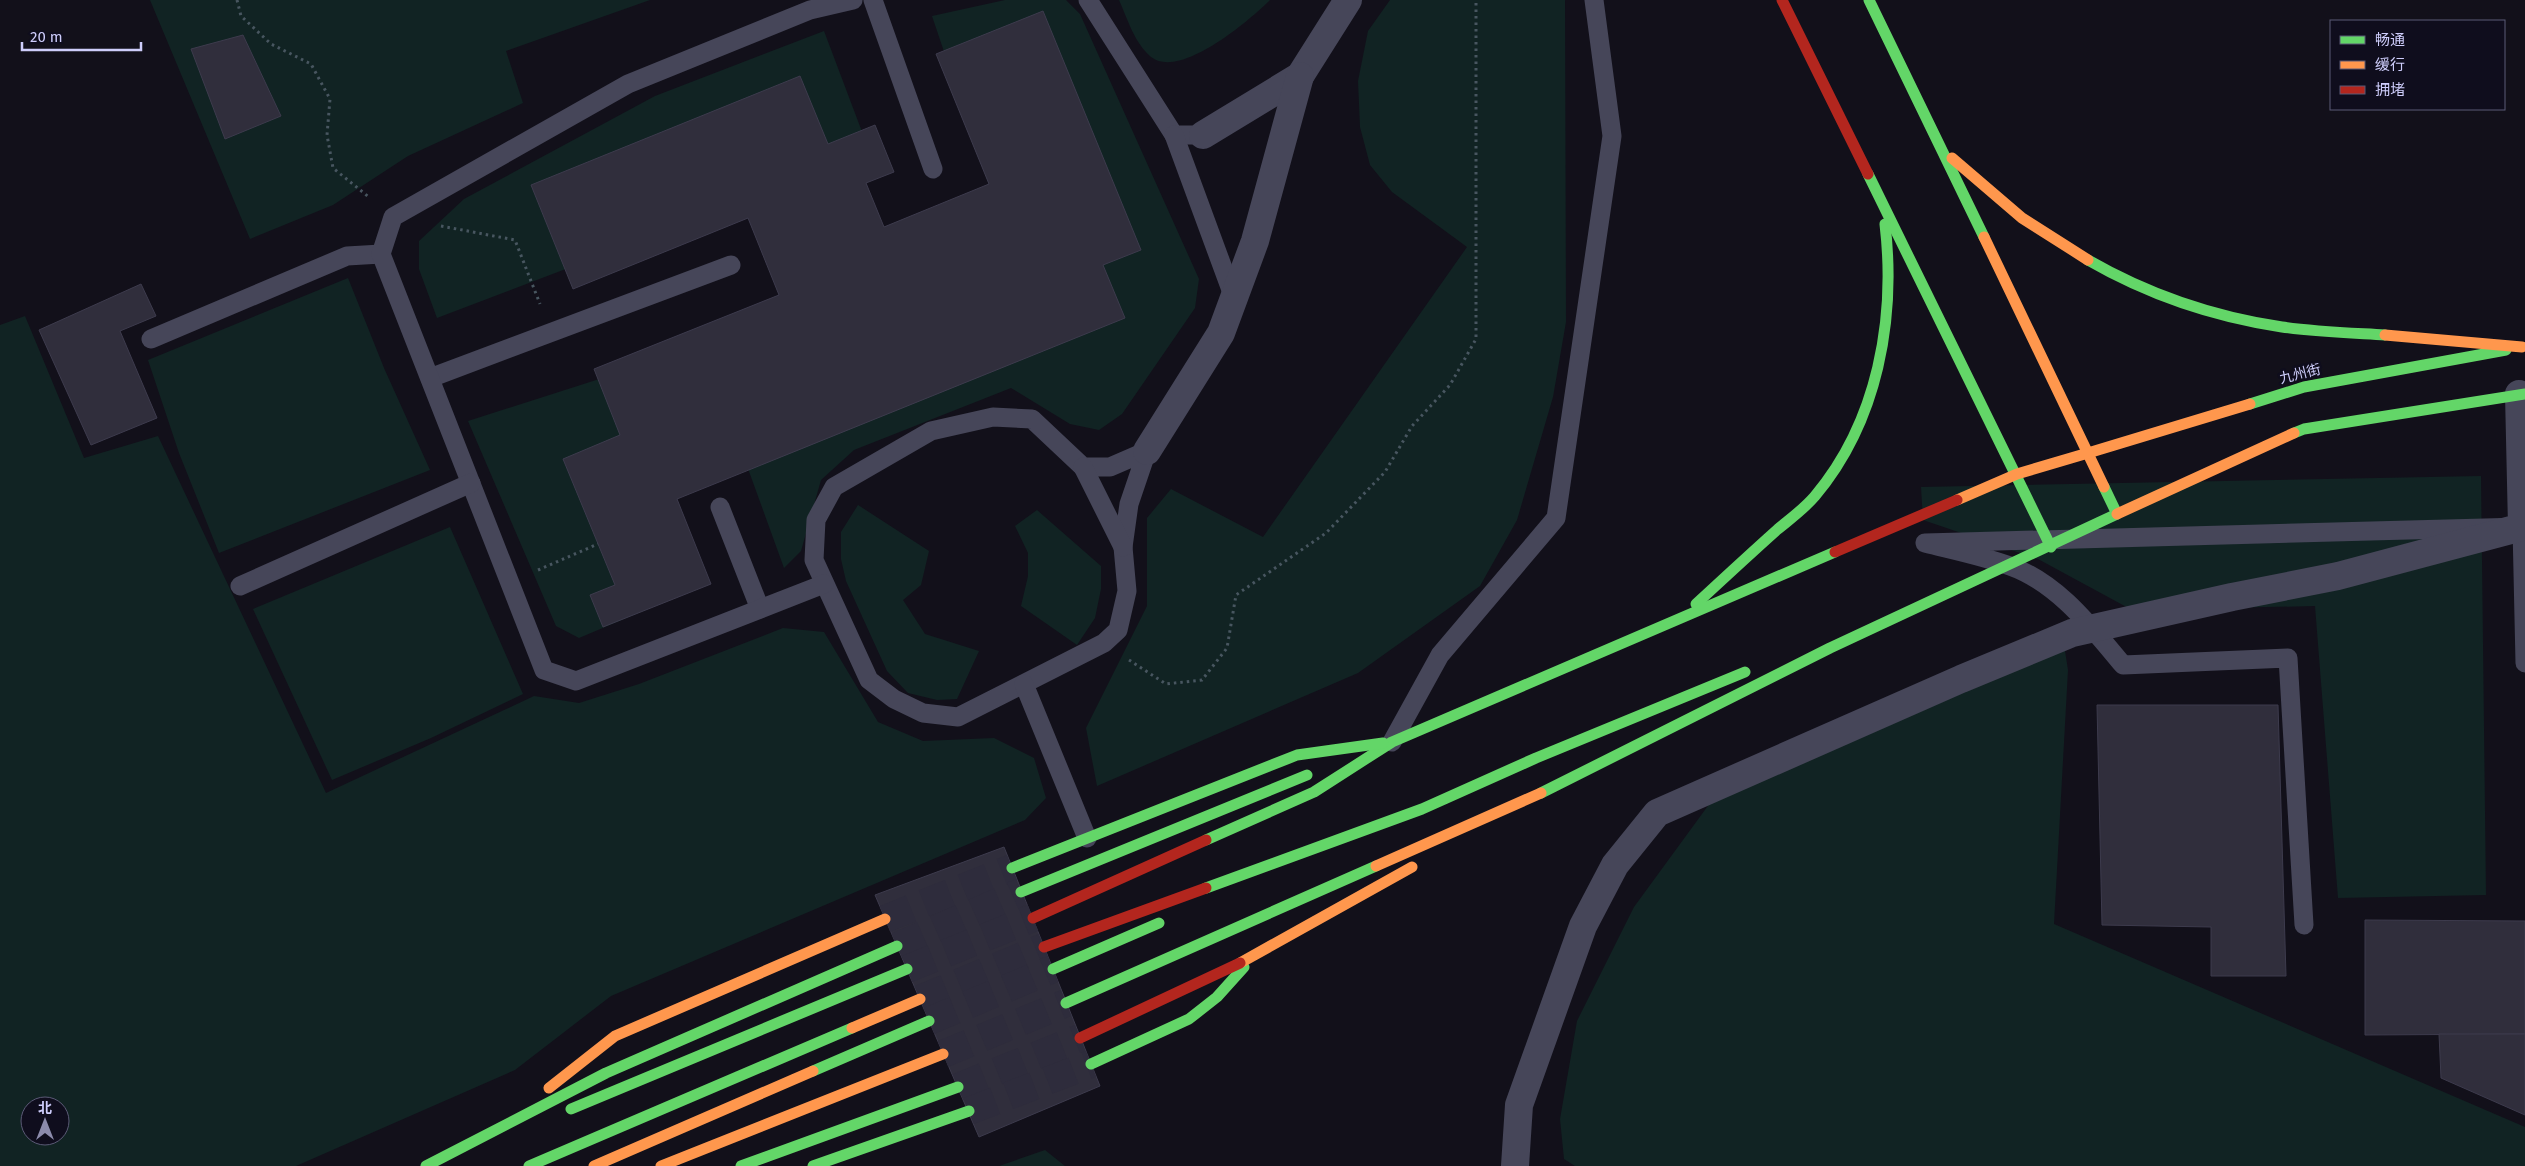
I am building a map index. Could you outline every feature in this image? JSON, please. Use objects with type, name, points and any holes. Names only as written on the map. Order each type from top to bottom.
[{"type":"main road","points":[[1782,0],[2018,474],[2051,547]]},
{"type":"main road","points":[[1869,0],[2118,514]]},
{"type":"main road","points":[[1938,145],[1973,180],[2011,211],[2051,239],[2110,273],[2181,303],[2274,326],[2524,347]]},
{"type":"main road","points":[[1680,618],[1814,497],[1852,438],[1866,406],[1877,373],[1886,330],[1890,287],[1889,260],[1881,200]]},
{"type":"main road","name":"九州街","points":[[1392,742],[2018,474],[2304,387],[2524,347]]},
{"type":"main road","points":[[1066,1003],[1545,791],[1830,648],[2304,429],[2522,394]]},
{"type":"main road","points":[[1802,649],[2051,547]]},
{"type":"main road","points":[[1233,891],[1536,758],[1756,668]]},
{"type":"main road","points":[[1337,763],[1392,742]]},
{"type":"main road","points":[[1012,868],[1297,755],[1392,742]]},
{"type":"main road","points":[[1032,918],[1314,792],[1392,742]]},
{"type":"main road","points":[[1021,892],[1319,770]]},
{"type":"main road","points":[[1442,850],[1545,791]]},
{"type":"main road","points":[[1044,947],[1422,809]]},
{"type":"main road","points":[[1080,1038],[1253,957],[1425,859]]},
{"type":"main road","points":[[493,1131],[615,1036],[885,918]]},
{"type":"main road","points":[[1053,969],[1170,918]]},
{"type":"main road","points":[[426,1166],[606,1072],[897,946]]},
{"type":"main road","points":[[1091,1064],[1189,1018],[1217,998],[1253,957]]},
{"type":"main road","points":[[560,1113],[907,969]]},
{"type":"main road","points":[[529,1166],[920,999]]},
{"type":"main road","points":[[594,1166],[929,1020]]},
{"type":"main road","points":[[661,1166],[943,1054]]},
{"type":"main road","points":[[741,1166],[958,1087]]},
{"type":"main road","points":[[814,1166],[968,1111]]},
{"type":"main road","points":[[433,1166],[533,1124]]},
{"type":"street","points":[[1147,451],[1221,333],[1256,241],[1300,76],[1348,0]]},
{"type":"street","points":[[1204,135],[1300,76]]},
{"type":"street","points":[[1515,1166],[1519,1105],[1583,926],[1615,865],[1657,813],[1952,683],[2072,633],[2338,576],[2522,527],[2522,394]]},
{"type":"lane","points":[[824,584],[576,681],[544,670],[381,254],[393,217],[628,84],[810,10],[853,0]]},
{"type":"lane","points":[[873,0],[933,169]]},
{"type":"lane","points":[[1088,0],[1174,135],[1234,298]]},
{"type":"lane","points":[[1392,742],[1440,655],[1556,518],[1612,136],[1594,0]]},
{"type":"lane","points":[[1174,135],[1204,135]]},
{"type":"lane","points":[[151,339],[347,256],[381,254]]},
{"type":"lane","points":[[430,378],[731,265]]},
{"type":"lane","points":[[1124,547],[1083,467],[1032,419],[993,417],[931,431],[834,487],[816,520],[814,560],[868,680],[894,699],[923,713],[958,717],[1104,644],[1118,630],[1128,592],[1124,547],[1129,504],[1147,451]]},
{"type":"lane","points":[[1083,467],[1110,467],[1147,451]]},
{"type":"lane","points":[[240,586],[471,483]]},
{"type":"lane","points":[[720,507],[760,609]]},
{"type":"lane","points":[[2304,925],[2288,658],[2123,665],[2084,620],[2051,588],[2011,566],[1925,543],[2522,527],[2525,663]]},
{"type":"lane","points":[[1024,684],[1087,838]]},
{"type":"path","points":[[237,0],[242,16],[271,44],[311,64],[330,98],[327,135],[334,168],[393,217],[515,240],[552,332]]},
{"type":"path","points":[[1104,644],[1166,684],[1202,680],[1228,648],[1236,595],[1326,533],[1385,472],[1412,426],[1450,385],[1476,339],[1476,0]]},
{"type":"path","points":[[510,582],[598,544]]},
{"type":"shaded area","points":[[150,0],[650,0],[506,51],[523,103],[408,156],[333,205],[250,239]]},
{"type":"shaded area","points":[[1005,0],[1066,0],[1080,14],[1199,279],[1195,308],[1122,414],[1099,430],[1070,424],[1011,388],[854,450],[821,480],[801,551],[784,568],[734,430],[1032,313],[932,16]]},
{"type":"shaded area","points":[[1119,0],[1270,0],[1247,21],[1214,45],[1179,61],[1164,62],[1151,57],[1140,45]]},
{"type":"shaded area","points":[[1390,0],[1565,0],[1566,322],[1553,397],[1517,520],[1480,586],[1358,673],[1097,786],[1086,728],[1147,606],[1147,518],[1171,489],[1263,537],[1467,247],[1392,192],[1370,165],[1360,127],[1358,81],[1368,31]]},
{"type":"shaded area","points":[[824,31],[870,153],[437,318],[419,269],[419,241],[464,199],[655,96]]},
{"type":"shaded area","points":[[348,278],[384,368],[430,470],[219,553],[179,453],[148,360]]},
{"type":"shaded area","points":[[25,316],[84,458],[158,436],[326,793],[534,696],[579,703],[639,684],[783,628],[824,632],[878,722],[923,741],[994,738],[1034,758],[1046,798],[1025,820],[611,996],[515,1070],[296,1166],[0,1166],[0,325]]},
{"type":"shaded area","points":[[643,365],[662,603],[579,638],[556,626],[468,421]]},
{"type":"shaded area","points":[[2481,476],[2486,895],[2338,898],[2315,606],[2132,610],[2038,559],[1923,520],[1921,487]]},
{"type":"shaded area","points":[[858,505],[929,551],[921,585],[903,600],[925,634],[979,651],[957,699],[937,700],[908,693],[887,671],[846,581],[841,559],[841,532]]},
{"type":"shaded area","points":[[1037,510],[1101,566],[1101,589],[1095,618],[1077,645],[1021,606],[1028,576],[1028,553],[1015,526]]},
{"type":"shaded area","points":[[450,527],[523,694],[431,738],[332,780],[253,609]]},
{"type":"shaded area","points":[[2063,638],[2068,670],[2054,924],[2525,1127],[2525,1166],[1575,1166],[1564,1159],[1560,1119],[1577,1021],[1634,907],[1710,803]]},
{"type":"shaded area","points":[[1045,1150],[1065,1166],[999,1166]]},
{"type":"building","points":[[1043,11],[1141,250],[1103,265],[1125,318],[677,499],[711,584],[603,627],[590,595],[615,585],[563,459],[620,435],[594,369],[779,295],[748,218],[573,289],[531,185],[800,76],[828,144],[875,125],[894,172],[866,183],[884,227],[989,184],[936,54]]},
{"type":"building","points":[[243,35],[281,116],[225,139],[191,49]]},
{"type":"building","points":[[141,284],[156,316],[120,331],[157,418],[91,445],[39,330]]},
{"type":"building","points":[[2097,705],[2278,705],[2286,976],[2211,976],[2211,927],[2102,925]]},
{"type":"building","points":[[1004,847],[1100,1086],[979,1137],[875,895]]},
{"type":"building","points":[[2365,920],[2525,921],[2525,1034],[2365,1035]]},
{"type":"building","points":[[2439,1034],[2525,1034],[2525,1115],[2441,1078]]},
{"type":"tunnel","points":[[885,919],[1012,868]]},
{"type":"tunnel","points":[[897,946],[1021,892]]},
{"type":"tunnel","points":[[907,969],[1033,918]]},
{"type":"tunnel","points":[[920,999],[1044,947]]},
{"type":"tunnel","points":[[929,1021],[1053,969]]},
{"type":"tunnel","points":[[943,1054],[1066,1003]]},
{"type":"tunnel","points":[[958,1087],[1080,1038]]},
{"type":"tunnel","points":[[969,1111],[1091,1064]]},
{"type":"traffic: fast","points":[[1869,0],[1984,237]]},
{"type":"traffic: fast","points":[[1868,174],[2051,547]]},
{"type":"traffic: fast","points":[[1696,604],[1811,501],[1837,467],[1854,435],[1868,402],[1878,368],[1884,332],[1888,296],[1885,224]]},
{"type":"traffic: fast","points":[[2088,260],[2158,294],[2232,317],[2295,329],[2385,335]]},
{"type":"traffic: fast","points":[[2250,404],[2304,387],[2506,350]]},
{"type":"traffic: fast","points":[[2294,433],[2304,429],[2525,394]]},
{"type":"traffic: fast","points":[[1541,793],[1830,648],[2117,514],[2104,487]]},
{"type":"traffic: fast","points":[[1206,840],[1314,792],[1392,742],[1835,552]]},
{"type":"traffic: fast","points":[[1206,888],[1422,809],[1536,758],[1745,672]]},
{"type":"traffic: fast","points":[[1012,868],[1297,755],[1383,743]]},
{"type":"traffic: fast","points":[[1021,892],[1307,775]]},
{"type":"traffic: fast","points":[[1066,1003],[1376,866]]},
{"type":"traffic: fast","points":[[1053,969],[1159,923]]},
{"type":"traffic: fast","points":[[426,1166],[606,1073],[897,946]]},
{"type":"traffic: fast","points":[[1091,1064],[1189,1019],[1217,997],[1244,967]]},
{"type":"traffic: fast","points":[[571,1109],[907,969]]},
{"type":"traffic: fast","points":[[813,1071],[929,1021]]},
{"type":"traffic: fast","points":[[529,1166],[852,1028]]},
{"type":"traffic: fast","points":[[741,1166],[958,1087]]},
{"type":"traffic: fast","points":[[813,1166],[969,1111]]},
{"type":"traffic: slow","points":[[1952,158],[2022,218],[2088,260]]},
{"type":"traffic: slow","points":[[1984,237],[2104,487]]},
{"type":"traffic: slow","points":[[2385,335],[2522,347]]},
{"type":"traffic: slow","points":[[2088,453],[2250,404]]},
{"type":"traffic: slow","points":[[2117,514],[2294,433]]},
{"type":"traffic: slow","points":[[1957,500],[2017,474],[2088,453]]},
{"type":"traffic: slow","points":[[1376,866],[1541,793]]},
{"type":"traffic: slow","points":[[1240,963],[1412,867]]},
{"type":"traffic: slow","points":[[549,1088],[615,1036],[885,919]]},
{"type":"traffic: slow","points":[[852,1028],[920,999]]},
{"type":"traffic: slow","points":[[661,1166],[943,1054]]},
{"type":"traffic: slow","points":[[594,1166],[813,1071]]},
{"type":"traffic: jam","points":[[1782,0],[1868,174]]},
{"type":"traffic: jam","points":[[1835,552],[1957,500]]},
{"type":"traffic: jam","points":[[1033,918],[1206,840]]},
{"type":"traffic: jam","points":[[1044,947],[1206,888]]},
{"type":"traffic: jam","points":[[1080,1038],[1240,963]]}]
